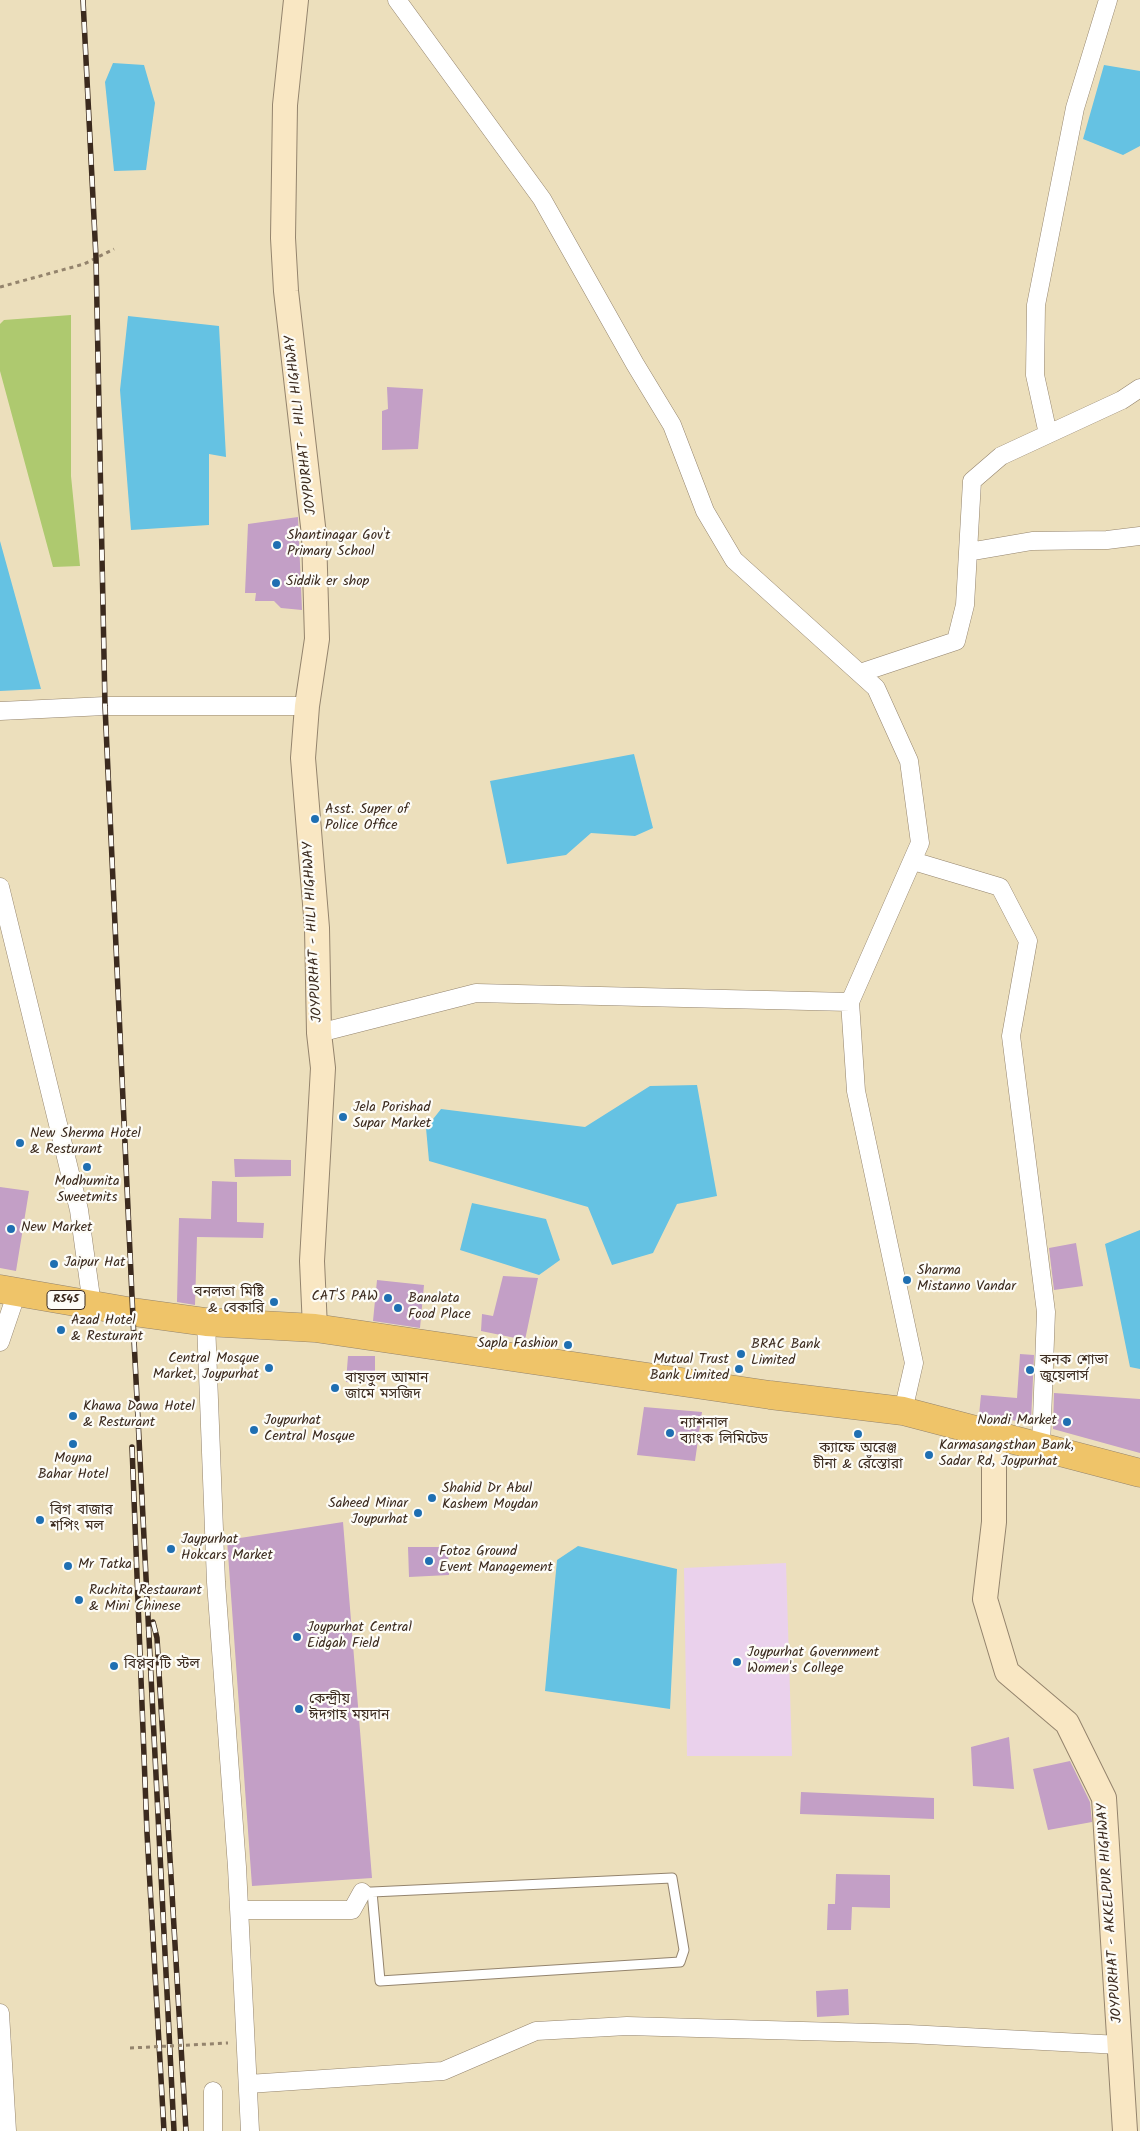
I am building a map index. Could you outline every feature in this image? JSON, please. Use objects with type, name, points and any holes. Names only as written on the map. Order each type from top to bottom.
[{"type":"main road","name":"JOYPURHAT - HILI HIGHWAY","points":[[296,0],[286,105],[283,238],[288,301],[314,536],[318,639],[307,706],[303,758],[317,928],[319,1033],[323,1068],[312,1260],[315,1328]]},
{"type":"main road","name":"R545","points":[[9,1290],[133,1312],[206,1322]]},
{"type":"main road","points":[[206,1322],[315,1328],[770,1395],[903,1411],[1140,1472]]},
{"type":"main road","name":"JOYPURHAT - AKKELPUR HIGHWAY","points":[[994,1434],[994,1522],[985,1599],[1007,1672],[1067,1723],[1104,1798],[1125,2131]]},
{"type":"street","points":[[398,0],[542,199],[630,356],[672,425],[705,512],[734,560],[876,688],[909,761],[920,843],[850,1002],[856,1091],[914,1363],[903,1411]]},
{"type":"street","points":[[1048,434],[1035,375],[1036,305],[1075,108],[1108,0]]},
{"type":"street","points":[[860,673],[956,641],[965,605],[972,481],[1000,456],[1122,400],[1140,388]]},
{"type":"street","points":[[968,552],[1032,542],[1107,540],[1140,536]]},
{"type":"street","points":[[0,711],[105,706],[307,706]]},
{"type":"street","points":[[913,861],[1000,887],[1028,942],[1011,1036],[1046,1312],[1041,1446]]},
{"type":"street","points":[[0,887],[79,1210],[92,1305]]},
{"type":"street","points":[[319,1033],[476,993],[850,1002]]},
{"type":"street","points":[[0,1342],[9,1290]]},
{"type":"street","points":[[206,1322],[216,1582],[239,1910],[250,2131]]},
{"type":"street","points":[[239,1910],[352,1910],[367,1892]]},
{"type":"street","points":[[0,2013],[6,2131]]},
{"type":"street","points":[[248,2084],[443,2071],[536,2031],[627,2026],[908,2034],[1120,2045]]},
{"type":"street","points":[[213,2091],[213,2131]]},
{"type":"lane","points":[[672,1878],[684,1950],[680,1962],[380,1981],[367,1892],[672,1878]]},
{"type":"path","points":[[0,288],[84,264],[114,249]]},
{"type":"path","points":[[130,2048],[228,2043]]},
{"type":"shaded area","name":"Joypurhat Government Women's College","points":[[786,1563],[792,1756],[687,1756],[684,1568]]},
{"type":"green space","points":[[71,315],[71,476],[80,566],[53,567],[0,371],[0,324],[4,320]]},
{"type":"water","points":[[113,63],[144,65],[155,103],[146,170],[114,171],[105,82]]},
{"type":"water","points":[[1104,65],[1140,71],[1140,146],[1123,155],[1083,139]]},
{"type":"water","points":[[128,316],[219,326],[226,457],[209,454],[209,525],[131,530],[120,390]]},
{"type":"water","points":[[0,541],[41,689],[0,691]]},
{"type":"water","points":[[634,754],[653,828],[635,836],[591,833],[566,855],[507,864],[490,781]]},
{"type":"water","points":[[697,1085],[717,1196],[677,1204],[653,1253],[612,1265],[588,1207],[429,1161],[426,1128],[441,1109],[585,1127],[650,1086]]},
{"type":"water","points":[[472,1203],[546,1219],[560,1260],[539,1275],[460,1250]]},
{"type":"water","points":[[1140,1230],[1140,1369],[1130,1367],[1105,1244]]},
{"type":"water","points":[[578,1546],[677,1569],[670,1709],[545,1691],[557,1560]]},
{"type":"building","points":[[387,387],[423,389],[418,449],[382,450],[382,411],[388,409]]},
{"type":"building","points":[[298,517],[302,610],[281,608],[274,601],[255,601],[256,593],[245,593],[248,524]]},
{"type":"building","points":[[234,1159],[291,1160],[291,1176],[235,1177]]},
{"type":"building","points":[[212,1181],[237,1182],[237,1222],[264,1223],[263,1238],[197,1237],[195,1305],[177,1302],[179,1218],[211,1219]]},
{"type":"building","name":"New Market","points":[[0,1187],[29,1191],[16,1271],[0,1268]]},
{"type":"building","points":[[1076,1243],[1083,1286],[1054,1290],[1049,1248]]},
{"type":"building","points":[[503,1276],[538,1278],[525,1340],[481,1331],[482,1314],[493,1316]]},
{"type":"building","name":"Banalata Food Place","points":[[377,1280],[424,1285],[420,1328],[373,1321]]},
{"type":"building","points":[[1020,1354],[1034,1355],[1031,1422],[997,1419],[979,1415],[981,1395],[1017,1398]]},
{"type":"building","points":[[348,1356],[375,1356],[375,1384],[346,1382]]},
{"type":"building","points":[[1054,1393],[1140,1399],[1140,1453],[1053,1429]]},
{"type":"building","name":"ন্যাশনাল ব্যাংক লিমিটেড","points":[[644,1407],[702,1412],[695,1461],[637,1455]]},
{"type":"building","name":"কেন্দ্রীয় ঈদগাহ ময়দান","points":[[343,1522],[372,1878],[252,1886],[227,1540]]},
{"type":"building","name":"Fotoz Ground Event Management","points":[[408,1547],[448,1547],[449,1575],[409,1577]]},
{"type":"building","points":[[1009,1737],[1014,1789],[973,1786],[971,1747]]},
{"type":"building","points":[[1070,1761],[1090,1802],[1092,1822],[1048,1830],[1033,1769]]},
{"type":"building","points":[[801,1792],[934,1798],[934,1819],[800,1814]]},
{"type":"building","points":[[836,1874],[890,1875],[890,1908],[852,1907],[851,1930],[827,1930],[828,1904],[835,1904]]},
{"type":"building","points":[[848,1989],[849,2015],[817,2017],[816,1991]]},
{"type":"railway","points":[[83,0],[96,258],[105,706],[134,1340],[174,2131]]},
{"type":"railway","points":[[132,1447],[147,1833],[164,2131]]},
{"type":"railway","points":[[153,1622],[157,1638],[186,2131]]},
{"type":"place","name":"Shantinagar Gov't Primary School","points":[[277,545]]},
{"type":"place","name":"Siddik er shop","points":[[276,583]]},
{"type":"place","name":"Asst. Super of Police Office","points":[[315,819]]},
{"type":"place","name":"Jela Porishad Supar Market","points":[[343,1117]]},
{"type":"place","name":"New Sherma Hotel & Resturant","points":[[20,1143]]},
{"type":"place","name":"Modhumita Sweetmits","points":[[87,1167]]},
{"type":"place","name":"New Market","points":[[11,1229]]},
{"type":"place","name":"Jaipur Hat","points":[[54,1264]]},
{"type":"place","name":"Sharma Mistanno Vandar","points":[[907,1280]]},
{"type":"place","name":"CAT'S PAW","points":[[388,1298]]},
{"type":"place","name":"বনলতা মিষ্টি & বেকারি","points":[[274,1302]]},
{"type":"place","name":"Banalata Food Place","points":[[398,1308]]},
{"type":"place","name":"Azad Hotel & Resturant","points":[[61,1330]]},
{"type":"place","name":"Sapla Fashion","points":[[568,1345]]},
{"type":"place","name":"BRAC Bank Limited","points":[[741,1354]]},
{"type":"place","name":"Central Mosque Market, Joypurhat","points":[[269,1368]]},
{"type":"place","name":"Mutual Trust Bank Limited","points":[[739,1369]]},
{"type":"place","name":"কনক শোভা জুয়েলার্স","points":[[1030,1370]]},
{"type":"place","name":"বায়তুল আমান জামে মসজিদ","points":[[335,1388]]},
{"type":"place","name":"Khawa Dawa Hotel & Resturant","points":[[73,1416]]},
{"type":"place","name":"Nondi Market","points":[[1067,1422]]},
{"type":"place","name":"Joypurhat Central Mosque","points":[[254,1430]]},
{"type":"place","name":"ন্যাশনাল ব্যাংক লিমিটেড","points":[[670,1433]]},
{"type":"place","name":"ক্যাফে অরেঞ্জ চীনা & রেঁস্তোরা","points":[[858,1434]]},
{"type":"place","name":"Moyna Bahar Hotel","points":[[73,1444]]},
{"type":"place","name":"Karmasangsthan Bank, Sadar Rd, Joypurhat","points":[[929,1455]]},
{"type":"place","name":"Shahid Dr Abul Kashem Moydan","points":[[432,1498]]},
{"type":"place","name":"Saheed Minar Joypurhat","points":[[418,1513]]},
{"type":"place","name":"বিগ বাজার শপিং মল","points":[[40,1520]]},
{"type":"place","name":"Jaypurhat Hokcars Market","points":[[171,1549]]},
{"type":"place","name":"Fotoz Ground Event Management","points":[[429,1561]]},
{"type":"place","name":"Mr Tatka","points":[[68,1566]]},
{"type":"place","name":"Ruchita Restaurant & Mini Chinese","points":[[79,1600]]},
{"type":"place","name":"Joypurhat Central Eidgah Field","points":[[297,1637]]},
{"type":"place","name":"Joypurhat Government Women's College","points":[[737,1662]]},
{"type":"place","name":"বিপ্লব টি স্টল","points":[[114,1666]]},
{"type":"place","name":"কেন্দ্রীয় ঈদগাহ ময়দান","points":[[299,1709]]}]
